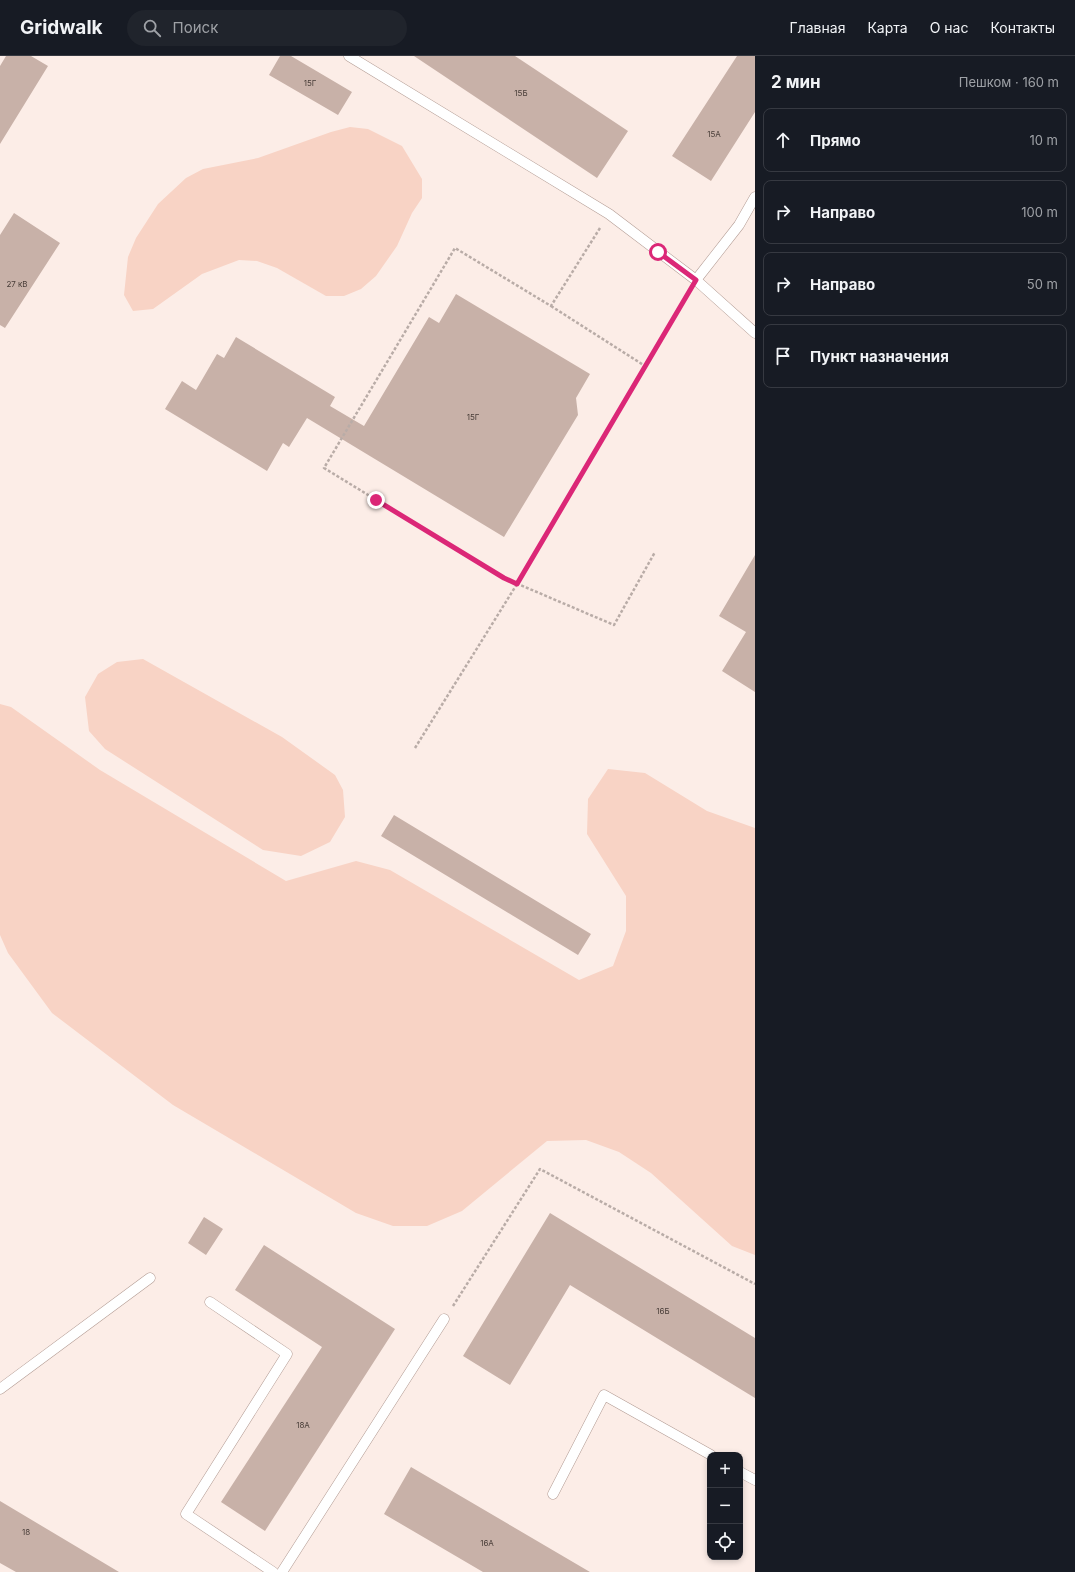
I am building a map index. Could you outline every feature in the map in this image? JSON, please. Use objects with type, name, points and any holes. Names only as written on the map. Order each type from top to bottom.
[{"type":"lane","points":[[349,56],[608,214],[696,280],[755,333]]},
{"type":"lane","points":[[696,280],[739,225],[755,197]]},
{"type":"lane","points":[[0,1389],[150,1278]]},
{"type":"lane","points":[[210,1302],[287,1354],[186,1514],[273,1572]]},
{"type":"lane","points":[[282,1572],[444,1319]]},
{"type":"lane","points":[[552,1494],[604,1394],[707,1453]]},
{"type":"lane","points":[[743,1474],[755,1480]]},
{"type":"path","points":[[550,306],[608,214]]},
{"type":"path","points":[[645,366],[455,248],[324,468],[504,578],[614,625],[655,552]]},
{"type":"path","points":[[415,748],[517,584],[696,280]]},
{"type":"path","points":[[444,1319],[540,1169],[755,1284]]},
{"type":"shaded area","points":[[350,127],[368,129],[402,146],[422,179],[422,198],[412,213],[397,246],[376,276],[361,289],[344,296],[326,296],[277,268],[257,261],[239,260],[202,274],[153,309],[133,311],[124,295],[128,257],[136,238],[158,204],[186,178],[203,169],[258,158],[331,132]]},
{"type":"shaded area","points":[[143,659],[282,737],[335,775],[343,790],[345,817],[330,842],[301,856],[263,850],[105,749],[89,731],[85,697],[98,674],[117,662]]},
{"type":"shaded area","points":[[0,704],[11,707],[100,770],[286,881],[356,861],[390,870],[579,980],[613,966],[626,931],[626,896],[587,834],[588,799],[608,769],[645,773],[707,811],[755,828],[755,1255],[732,1246],[651,1173],[619,1152],[586,1140],[547,1141],[462,1211],[427,1226],[393,1226],[356,1213],[173,1105],[52,1013],[8,953],[0,935]]},
{"type":"building","points":[[6,56],[31,56],[48,66],[0,144],[0,66]]},
{"type":"building","points":[[280,56],[291,56],[352,92],[338,115],[269,75]]},
{"type":"building","points":[[414,56],[515,56],[628,131],[597,178]]},
{"type":"building","points":[[737,56],[755,56],[755,112],[711,181],[672,156]]},
{"type":"building","points":[[14,213],[60,243],[5,328],[0,325],[0,235]]},
{"type":"building","points":[[456,294],[590,374],[576,398],[578,415],[504,537],[307,418],[289,447],[283,443],[267,471],[165,409],[182,381],[196,390],[217,354],[224,358],[236,337],[335,397],[330,406],[364,426],[429,317],[439,323]]},
{"type":"building","points":[[755,555],[755,692],[722,671],[746,632],[719,616]]},
{"type":"building","points":[[394,815],[591,934],[578,955],[381,836]]},
{"type":"building","points":[[550,1213],[755,1338],[755,1398],[570,1285],[510,1385],[463,1356]]},
{"type":"building","points":[[204,1217],[223,1229],[206,1255],[188,1243]]},
{"type":"building","points":[[264,1245],[395,1329],[265,1531],[221,1502],[322,1347],[235,1290]]},
{"type":"building","points":[[411,1467],[590,1572],[483,1572],[384,1514]]},
{"type":"building","points":[[0,1501],[119,1572],[16,1572],[0,1563]]},
{"type":"route","points":[[376,500],[504,578],[517,584],[696,280],[658,252]]}]
